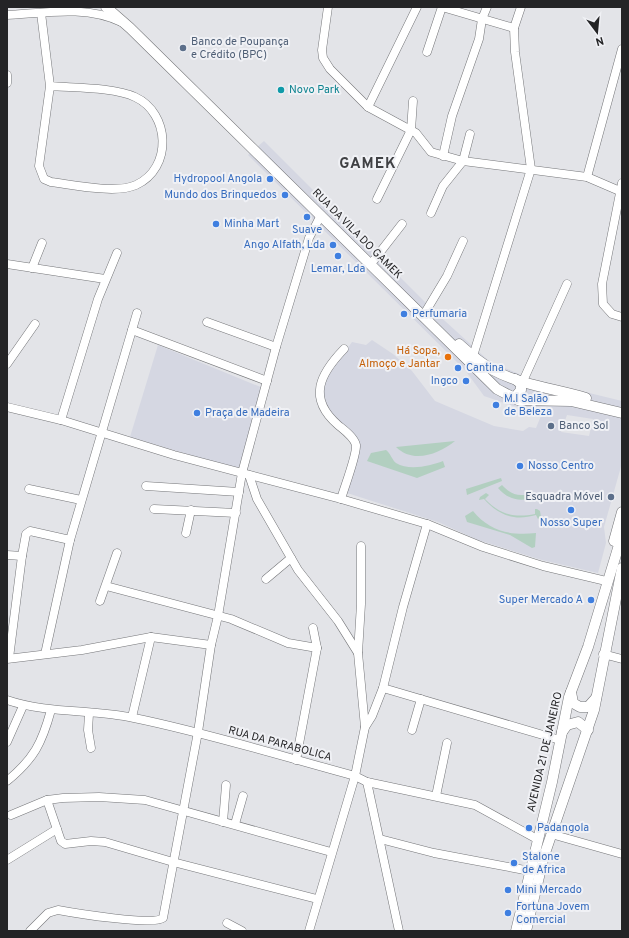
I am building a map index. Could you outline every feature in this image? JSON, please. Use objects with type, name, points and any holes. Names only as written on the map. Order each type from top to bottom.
[{"type":"main road","name":"RUA DA VILA DO GAMEK","points":[[106,7],[130,28],[321,215],[487,381],[510,397],[522,400],[556,400],[576,402],[622,413]]},
{"type":"main road","name":"RUA DA VILA DO GAMEK","points":[[117,7],[473,356],[494,370],[519,380],[622,409]]},
{"type":"main road","points":[[510,397],[516,396],[521,390],[519,380]]},
{"type":"main road","points":[[601,606],[622,512]]},
{"type":"main road","name":"AVENIDA 21 DE JANEIRO","points":[[516,931],[552,782],[560,737],[571,692],[588,647],[622,535]]},
{"type":"main road","points":[[526,931],[538,878],[551,834],[588,730],[622,568]]},
{"type":"main road","points":[[571,692],[574,703],[580,707],[592,704],[596,697]]},
{"type":"main road","points":[[560,737],[567,725],[574,722],[582,724],[588,730]]},
{"type":"street","points":[[60,12],[71,7]]},
{"type":"street","points":[[328,7],[322,50],[323,58],[330,69],[368,107],[416,133],[431,152],[463,161],[587,177],[621,189],[602,284],[602,299],[603,304],[612,314],[622,317]]},
{"type":"street","points":[[368,107],[417,7]]},
{"type":"street","points":[[427,52],[442,7],[514,28]]},
{"type":"street","points":[[443,156],[452,116],[479,40],[482,19],[487,7]]},
{"type":"street","points":[[473,356],[531,169],[515,52],[514,28],[521,7]]},
{"type":"street","points":[[7,15],[60,12],[94,13],[107,16],[130,28]]},
{"type":"street","points":[[41,13],[50,86],[39,166],[44,179],[51,182],[123,188],[136,185],[148,177],[156,166],[161,154],[163,138],[160,124],[154,113],[144,103],[135,97],[122,93],[50,86]]},
{"type":"street","points":[[587,177],[619,70],[622,49]]},
{"type":"street","points":[[7,75],[7,83]]},
{"type":"street","points":[[377,199],[411,130],[413,102]]},
{"type":"street","points":[[431,212],[443,186],[463,161],[470,134]]},
{"type":"street","points":[[30,931],[48,913],[58,910],[119,918],[160,920],[163,918],[198,732],[211,645],[218,616],[239,492],[246,474],[276,347],[309,238],[321,215]]},
{"type":"street","points":[[374,260],[402,224]]},
{"type":"street","points":[[426,311],[447,276],[463,241]]},
{"type":"street","points":[[32,268],[42,243]]},
{"type":"street","points":[[61,420],[105,279],[117,253]]},
{"type":"street","points":[[7,264],[105,279]]},
{"type":"street","points":[[519,380],[567,284]]},
{"type":"street","points":[[45,654],[70,540],[137,313]]},
{"type":"street","points":[[207,322],[276,347]]},
{"type":"street","points":[[7,364],[35,324]]},
{"type":"street","points":[[132,330],[267,381]]},
{"type":"street","points":[[341,499],[356,445],[352,438],[328,416],[323,405],[319,388],[321,381],[334,360],[344,349]]},
{"type":"street","points":[[7,407],[61,420],[246,474],[341,499],[427,524],[490,549],[542,566],[606,581]]},
{"type":"street","points":[[246,474],[253,490],[290,558],[338,621],[358,653]]},
{"type":"street","points":[[146,486],[239,492]]},
{"type":"street","points":[[29,489],[81,500]]},
{"type":"street","points":[[154,510],[192,510],[236,513]]},
{"type":"street","points":[[186,532],[192,510]]},
{"type":"street","points":[[365,727],[372,716],[383,688],[403,607],[427,524]]},
{"type":"street","points":[[70,540],[30,531],[26,534],[8,659],[82,650],[151,637],[211,645]]},
{"type":"street","points":[[309,931],[317,899],[355,776],[365,727],[358,653],[361,604],[361,546]]},
{"type":"street","points":[[100,601],[117,553]]},
{"type":"street","points":[[7,555],[22,556]]},
{"type":"street","points":[[266,579],[290,558]]},
{"type":"street","points":[[106,586],[245,624],[288,643],[317,648]]},
{"type":"street","points":[[296,760],[317,648],[313,628]]},
{"type":"street","points":[[132,717],[151,637]]},
{"type":"street","points":[[603,654],[622,659]]},
{"type":"street","points":[[383,688],[560,737]]},
{"type":"street","points":[[412,730],[420,699]]},
{"type":"street","name":"RUA DA PARABOLICA","points":[[7,700],[23,706],[52,710],[132,717],[198,732],[355,776],[367,782],[475,805],[537,839]]},
{"type":"street","points":[[7,742],[23,706]]},
{"type":"street","points":[[7,781],[33,757],[41,741],[52,710]]},
{"type":"street","points":[[89,714],[88,730],[91,748]]},
{"type":"street","points":[[436,796],[447,743]]},
{"type":"street","points":[[367,782],[399,931]]},
{"type":"street","points":[[223,822],[226,785]]},
{"type":"street","points":[[11,815],[47,800],[78,796],[145,800],[331,852]]},
{"type":"street","points":[[235,824],[242,796]]},
{"type":"street","points":[[47,800],[61,841],[65,844],[91,841],[105,842],[173,862],[317,899]]},
{"type":"street","points":[[7,860],[57,829]]},
{"type":"street","points":[[551,834],[622,854]]},
{"type":"street","points":[[380,839],[434,853],[530,871]]},
{"type":"street","points":[[227,923],[242,931]]},
{"type":"shaded area","points":[[264,141],[434,311],[489,361],[528,378],[622,401],[622,463],[604,527],[606,543],[598,573],[542,560],[478,540],[438,522],[347,493],[359,441],[332,414],[323,401],[321,386],[352,342],[366,345],[372,340],[393,354],[412,371],[435,401],[494,426],[523,431],[529,427],[536,428],[543,411],[513,406],[484,396],[465,370],[248,155]],"holes":[[[567,415],[593,419],[589,436],[561,432]]]},
{"type":"shaded area","name":"Praça de Madeira","points":[[158,345],[263,388],[240,470],[130,437]]},
{"type":"green space","points":[[455,441],[449,446],[434,453],[418,456],[410,455],[396,447]]},
{"type":"green space","points":[[386,450],[396,463],[407,467],[432,465],[443,461],[445,467],[417,478],[367,461],[371,453]]},
{"type":"green space","points":[[501,478],[502,481],[467,495],[466,489]]},
{"type":"green space","points":[[502,485],[509,491],[516,494],[524,495],[533,492],[536,496],[520,500],[511,498],[498,488]]},
{"type":"green space","points":[[486,493],[489,495],[485,499],[496,509],[502,512],[521,516],[535,514],[535,509],[537,509],[540,511],[541,517],[538,519],[536,515],[528,517],[508,516],[496,510],[484,499],[479,500],[480,497]]},
{"type":"green space","points":[[473,511],[479,518],[493,528],[501,531],[518,534],[536,533],[535,547],[532,548],[510,535],[467,522],[465,516]]},
{"type":"place","name":"Banco de Poupança e Crédito (BPC)","points":[[183,48]]},
{"type":"place","name":"Novo Park","points":[[281,90]]},
{"type":"place","name":"Hydropool Angola","points":[[270,179]]},
{"type":"place","name":"Mundo dos Brinquedos","points":[[285,195]]},
{"type":"place","name":"Suave","points":[[307,217]]},
{"type":"place","name":"Minha Mart","points":[[216,224]]},
{"type":"place","name":"Ango Alfath, Lda","points":[[333,245]]},
{"type":"place","name":"Lemar, Lda","points":[[338,256]]},
{"type":"place","name":"Perfumaria","points":[[404,314]]},
{"type":"place","name":"Há Sopa, Almoço e Jantar","points":[[448,357]]},
{"type":"place","name":"Cantina","points":[[458,368]]},
{"type":"place","name":"Ingco","points":[[466,381]]},
{"type":"place","name":"M.I Salão de Beleza","points":[[496,405]]},
{"type":"place","name":"Praça de Madeira","points":[[197,413]]},
{"type":"place","name":"Banco Sol","points":[[551,426]]},
{"type":"place","name":"Nosso Centro","points":[[520,466]]},
{"type":"place","name":"Esquadra Móvel","points":[[611,497]]},
{"type":"place","name":"Nosso Super","points":[[571,510]]},
{"type":"place","name":"Super Mercado A","points":[[591,600]]},
{"type":"place","name":"Padangola","points":[[529,828]]},
{"type":"place","name":"Stalone de Africa","points":[[514,863]]},
{"type":"place","name":"Mini Mercado","points":[[508,890]]},
{"type":"place","name":"Fortuna Jovem Comercial","points":[[508,913]]},
{"type":"district","name":"GAMEK","points":[[368,164]]}]
